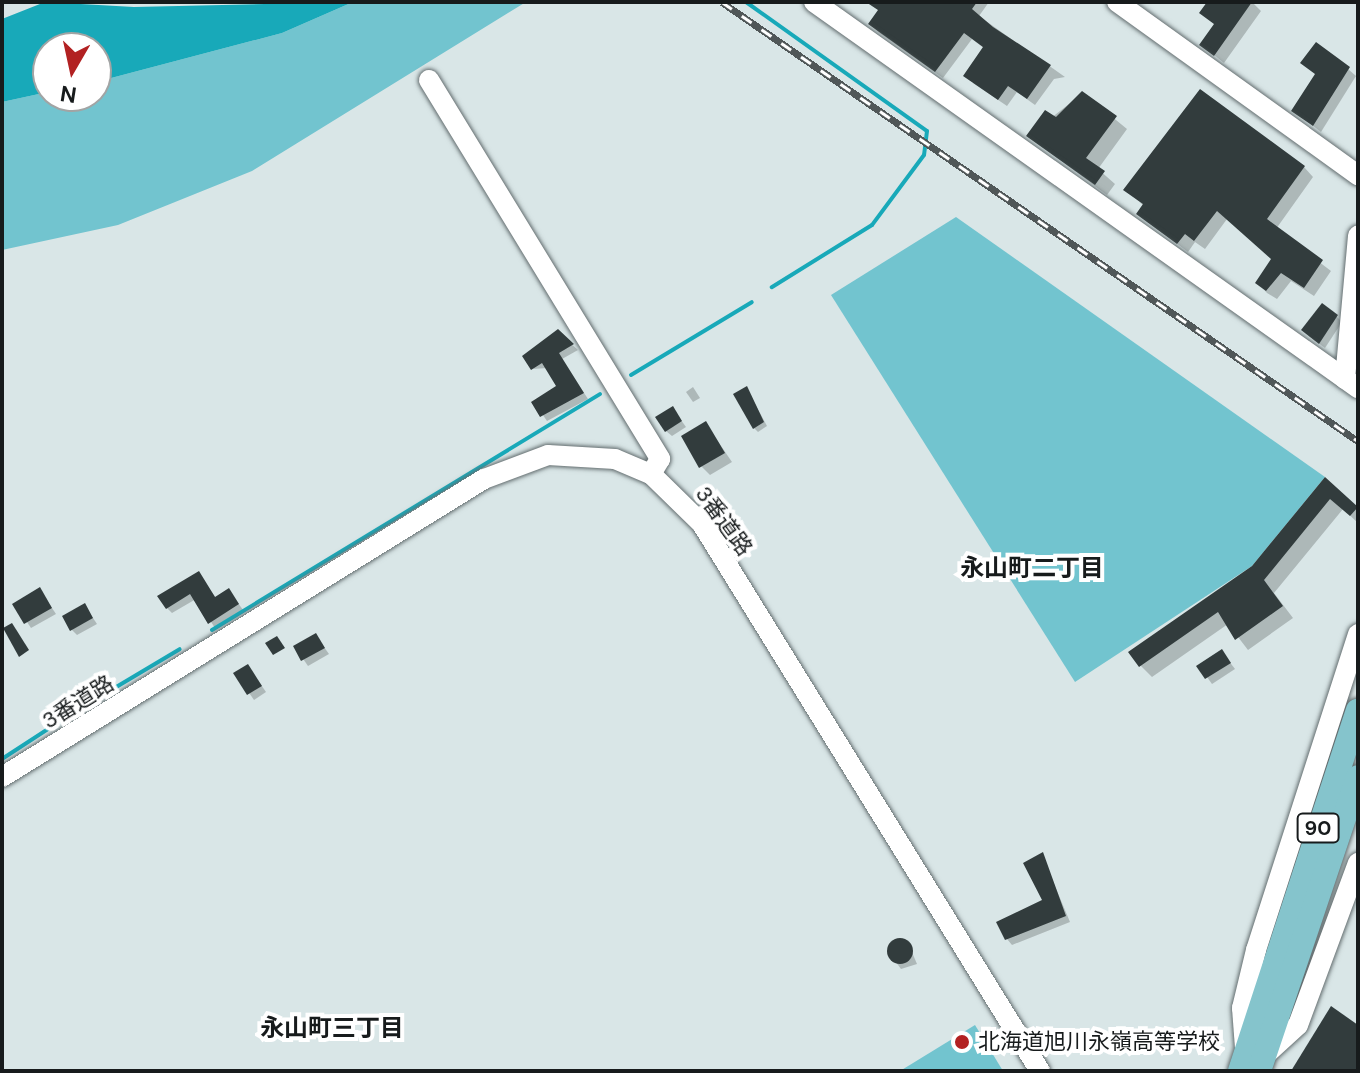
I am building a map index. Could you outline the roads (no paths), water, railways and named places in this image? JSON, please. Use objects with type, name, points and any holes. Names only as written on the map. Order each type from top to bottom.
[{"type":"main road","name":"90","points":[[1252,1063],[1289,949],[1358,711]]},
{"type":"main road","name":"90","points":[[1289,949],[1358,777]]},
{"type":"street","points":[[814,2],[1352,384]]},
{"type":"street","points":[[1117,2],[1358,175]]},
{"type":"street","points":[[429,80],[660,459],[651,474]]},
{"type":"street","points":[[1352,384],[1358,236]]},
{"type":"street","name":"3番道路","points":[[2,777],[516,463],[581,454],[651,474],[702,524],[1040,1071]]},
{"type":"street","points":[[1358,634],[1256,950],[1242,1008],[1252,1063],[1298,1025],[1358,863]]},
{"type":"waterway","points":[[746,2],[927,131],[924,155],[872,225],[772,287]]},
{"type":"waterway","points":[[631,375],[752,302]]},
{"type":"waterway","points":[[212,630],[600,394]]},
{"type":"waterway","points":[[86,705],[180,649]]},
{"type":"waterway","points":[[2,759],[68,716]]},
{"type":"railway","points":[[722,2],[1358,441]]},
{"type":"place","name":"北海道旭川永嶺高等学校","points":[[962,1042]]},
{"type":"district","name":"永山町二丁目","points":[[1032,568]]},
{"type":"district","name":"永山町三丁目","points":[[332,1028]]}]
